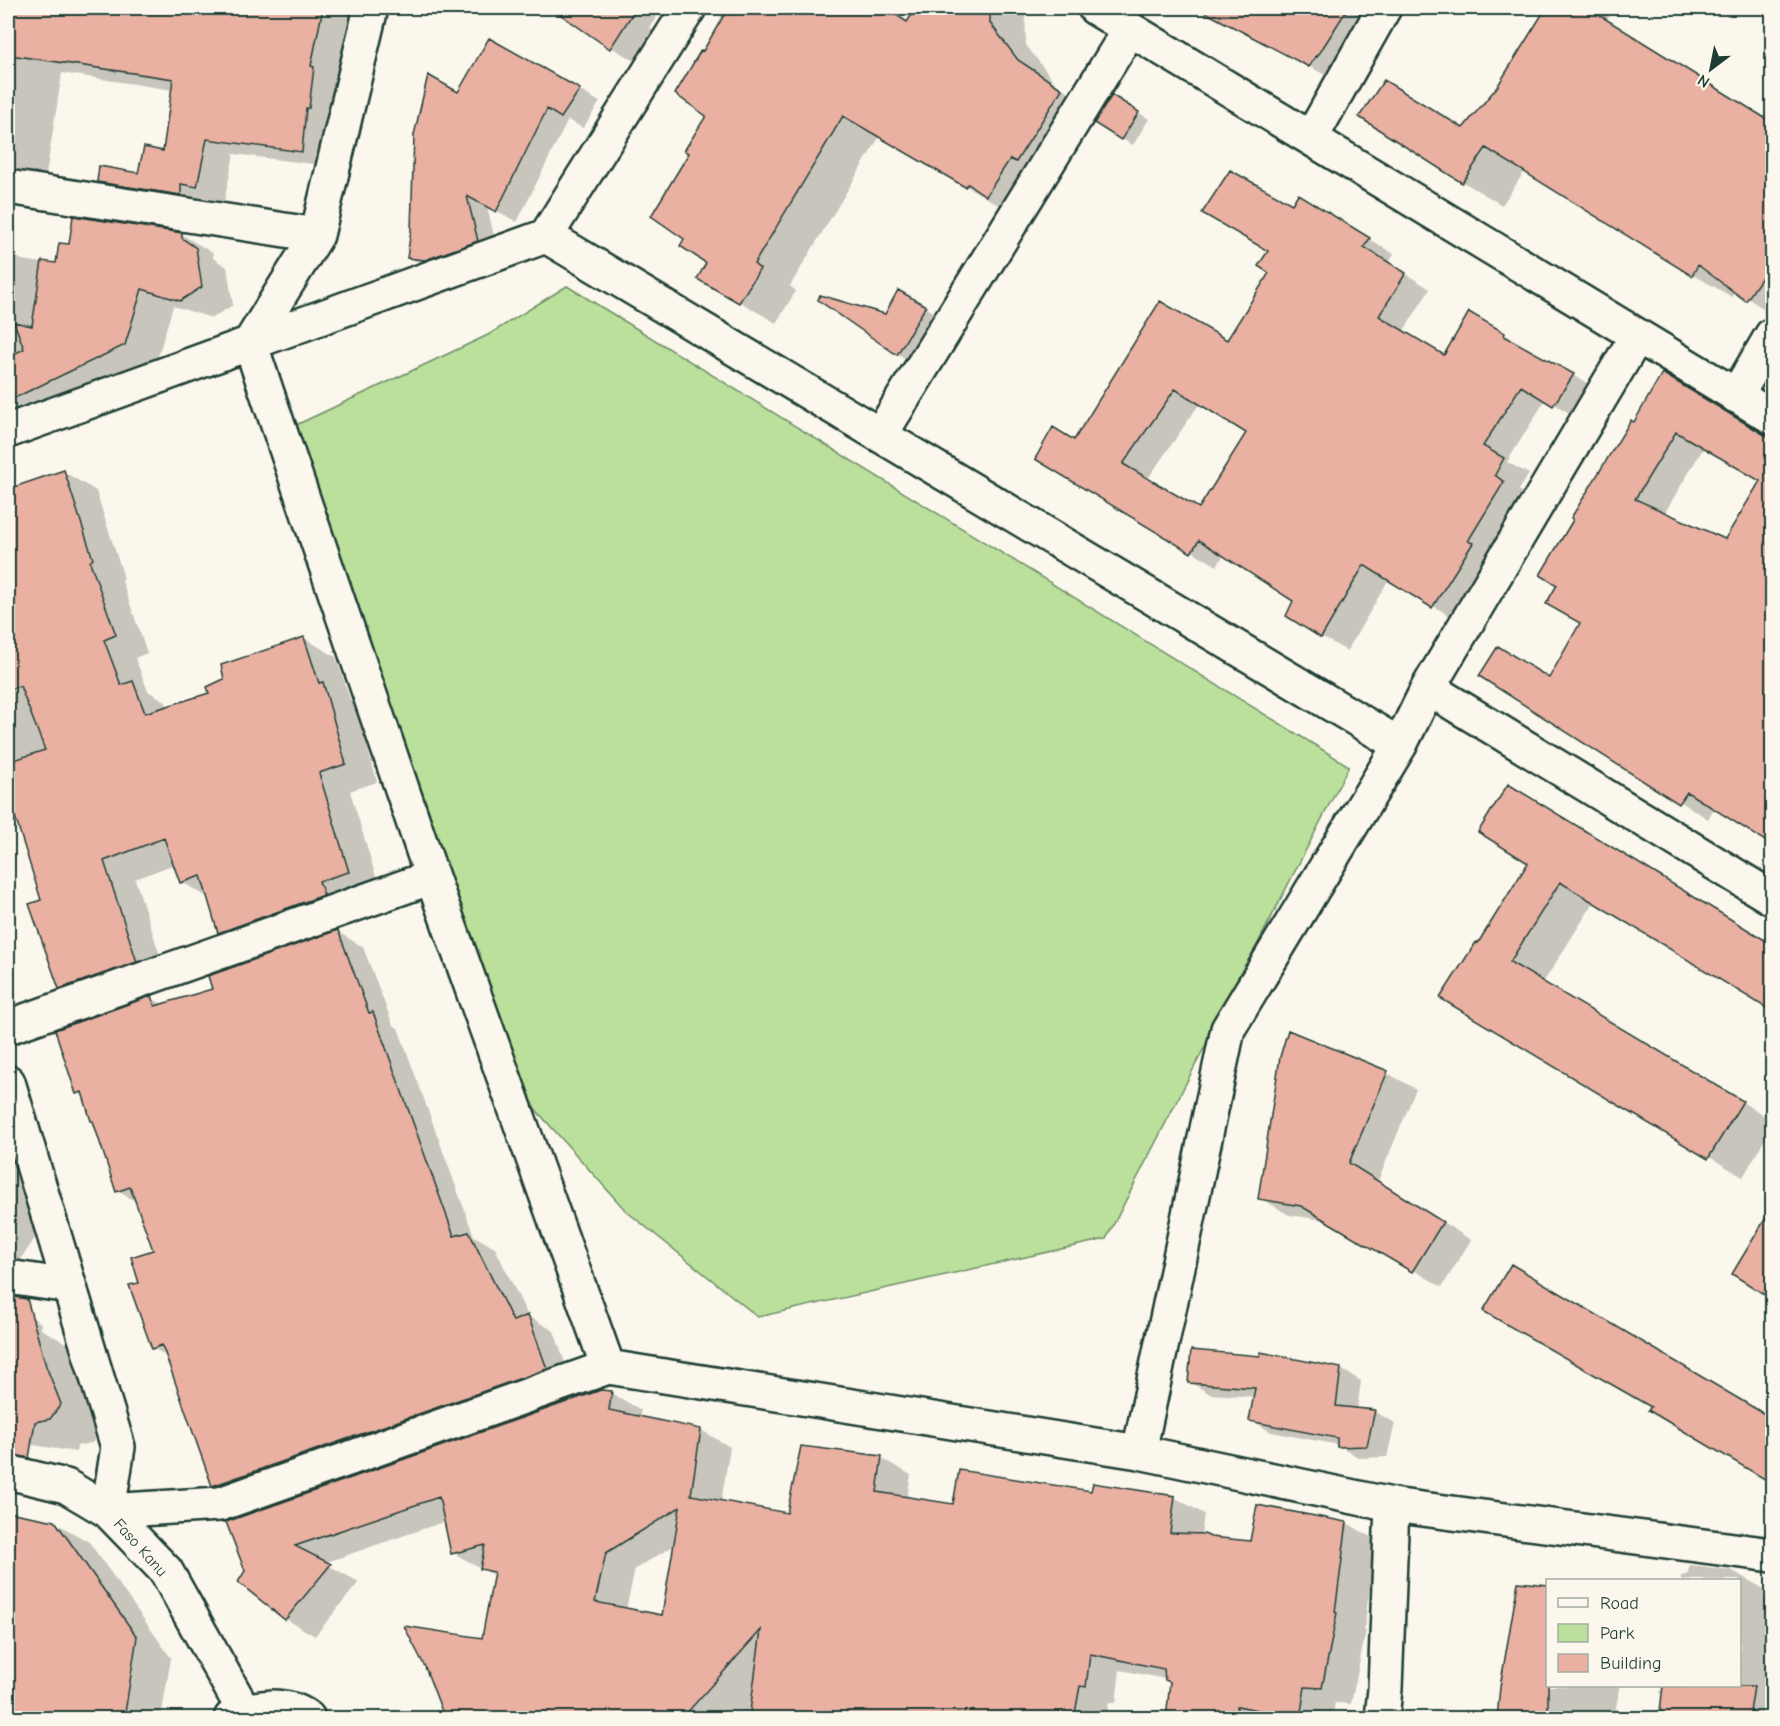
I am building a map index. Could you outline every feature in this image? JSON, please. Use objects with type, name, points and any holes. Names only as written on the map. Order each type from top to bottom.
[{"type":"street","points":[[250,344],[317,235],[371,8]]},
{"type":"street","points":[[8,431],[546,236],[689,8]]},
{"type":"street","points":[[1095,8],[1773,417]]},
{"type":"street","points":[[1311,138],[1384,8]]},
{"type":"street","points":[[881,434],[1130,29]]},
{"type":"street","points":[[8,187],[317,235]]},
{"type":"street","points":[[546,236],[1400,744]]},
{"type":"street","points":[[1736,396],[1773,335]]},
{"type":"street","points":[[1139,1452],[1228,1029],[1400,744],[1428,688],[1637,336]]},
{"type":"street","points":[[250,344],[432,878],[608,1367]]},
{"type":"street","points":[[1428,688],[1773,898]]},
{"type":"street","points":[[8,1027],[432,878]]},
{"type":"street","points":[[8,1082],[118,1447],[108,1510],[220,1504],[608,1367],[1139,1452],[1392,1505],[1773,1555]]},
{"type":"street","points":[[8,1277],[69,1286]]},
{"type":"street","name":"Faso Kanu","points":[[8,1472],[66,1486],[108,1510],[166,1571],[237,1715]]},
{"type":"street","points":[[1382,1719],[1392,1505]]},
{"type":"street","points":[[237,1715],[273,1706],[302,1713],[308,1719]]},
{"type":"green space","points":[[567,286],[1349,766],[1106,1239],[758,1317],[626,1211],[521,1093],[381,695],[296,425],[488,335]]},
{"type":"building","points":[[15,8],[323,8],[311,66],[314,67],[309,108],[306,108],[302,152],[207,139],[197,187],[181,184],[181,195],[97,182],[99,166],[138,173],[144,147],[163,151],[173,79],[10,55]]},
{"type":"building","points":[[551,8],[636,8],[610,49]]},
{"type":"building","points":[[728,8],[885,8],[907,22],[916,8],[990,8],[990,23],[1018,60],[1062,89],[1016,162],[1010,159],[986,196],[968,184],[965,187],[843,116],[754,264],[760,269],[739,303],[697,279],[706,263],[680,246],[684,239],[651,216],[689,153],[684,151],[706,116],[675,94]]},
{"type":"building","points":[[1197,8],[1348,8],[1309,67]]},
{"type":"building","points":[[1546,8],[1588,8],[1773,123],[1773,261],[1746,301],[1698,265],[1692,276],[1486,148],[1462,183],[1359,117],[1384,80],[1463,128],[1497,87]]},
{"type":"building","points":[[489,38],[580,89],[561,118],[547,109],[496,212],[467,196],[478,241],[425,260],[407,258],[411,230],[414,135],[428,75],[458,92]]},
{"type":"building","points":[[1112,95],[1139,112],[1121,140],[1094,123]]},
{"type":"building","points":[[1230,170],[1292,204],[1298,194],[1370,238],[1364,247],[1406,273],[1379,316],[1444,355],[1469,312],[1505,333],[1504,336],[1574,374],[1553,406],[1521,386],[1483,446],[1504,458],[1495,475],[1504,482],[1468,541],[1473,543],[1432,608],[1364,565],[1321,638],[1286,616],[1293,601],[1199,540],[1191,553],[1035,459],[1053,427],[1074,440],[1160,301],[1227,340],[1269,273],[1258,266],[1268,251],[1202,213]],"holes":[[[1175,389],[1246,433],[1199,508],[1123,464]]]},
{"type":"building","points":[[73,216],[182,233],[182,238],[196,248],[202,287],[180,301],[142,289],[125,345],[8,401],[8,357],[24,349],[14,322],[32,326],[42,261],[56,263],[59,243],[69,244]]},
{"type":"building","points":[[898,290],[926,306],[897,355],[818,300],[820,295],[885,314]]},
{"type":"building","points":[[1662,373],[1773,440],[1773,846],[1687,792],[1679,804],[1479,676],[1498,646],[1549,678],[1580,623],[1546,604],[1557,585],[1540,575],[1573,520],[1571,518],[1631,420],[1634,422]],"holes":[[[1676,432],[1760,481],[1725,539],[1635,499]]]},
{"type":"building","points":[[64,470],[93,559],[90,562],[116,635],[104,640],[121,685],[133,681],[145,713],[209,693],[207,687],[224,679],[221,665],[304,637],[319,683],[323,682],[346,764],[319,773],[349,872],[319,881],[324,895],[218,933],[201,876],[180,883],[164,838],[104,861],[137,962],[59,989],[29,904],[41,900],[8,794],[8,762],[45,750],[20,686],[8,689],[8,489]]},
{"type":"building","points":[[1508,784],[1773,945],[1773,1012],[1560,882],[1510,962],[1743,1101],[1708,1159],[1440,998],[1528,863],[1478,832]]},
{"type":"building","points":[[338,930],[369,1013],[373,1012],[454,1236],[469,1232],[513,1321],[528,1315],[547,1369],[212,1486],[162,1345],[152,1349],[129,1285],[139,1283],[131,1257],[153,1250],[130,1187],[116,1192],[93,1121],[91,1121],[82,1092],[76,1094],[55,1030],[151,996],[155,1006],[212,989],[208,976]]},
{"type":"building","points":[[1288,1030],[1388,1071],[1349,1163],[1443,1222],[1412,1272],[1301,1206],[1258,1199],[1280,1057]]},
{"type":"building","points":[[1773,1206],[1773,1300],[1732,1274]]},
{"type":"building","points":[[1511,1264],[1773,1419],[1773,1484],[1648,1410],[1651,1407],[1483,1311]]},
{"type":"building","points":[[8,1296],[27,1299],[46,1366],[61,1404],[50,1419],[35,1422],[29,1458],[8,1454]]},
{"type":"building","points":[[1191,1350],[1260,1356],[1260,1352],[1341,1368],[1336,1406],[1375,1410],[1367,1446],[1337,1447],[1337,1438],[1249,1421],[1255,1388],[1188,1383]]},
{"type":"building","points":[[601,1390],[612,1391],[609,1410],[701,1429],[691,1495],[787,1513],[801,1446],[882,1456],[877,1492],[953,1504],[959,1470],[1091,1491],[1093,1483],[1175,1496],[1170,1533],[1204,1534],[1211,1537],[1250,1541],[1257,1505],[1347,1522],[1335,1612],[1337,1613],[1322,1688],[1305,1687],[1300,1718],[1237,1706],[1236,1719],[1166,1719],[1170,1682],[1165,1680],[1164,1669],[1090,1654],[1086,1687],[1080,1686],[1074,1719],[749,1719],[761,1630],[684,1716],[672,1712],[668,1719],[445,1719],[425,1667],[404,1626],[482,1638],[494,1572],[480,1569],[485,1545],[451,1554],[439,1497],[295,1546],[331,1564],[285,1620],[238,1582],[245,1571],[226,1522]],"holes":[[[680,1507],[662,1615],[595,1602],[606,1553]]]},
{"type":"building","points":[[8,1512],[55,1521],[137,1637],[124,1719],[8,1719]]},
{"type":"building","points":[[1518,1582],[1546,1585],[1548,1719],[1497,1719],[1500,1687]]},
{"type":"building","points":[[1754,1686],[1749,1719],[1659,1719],[1663,1687]]}]
